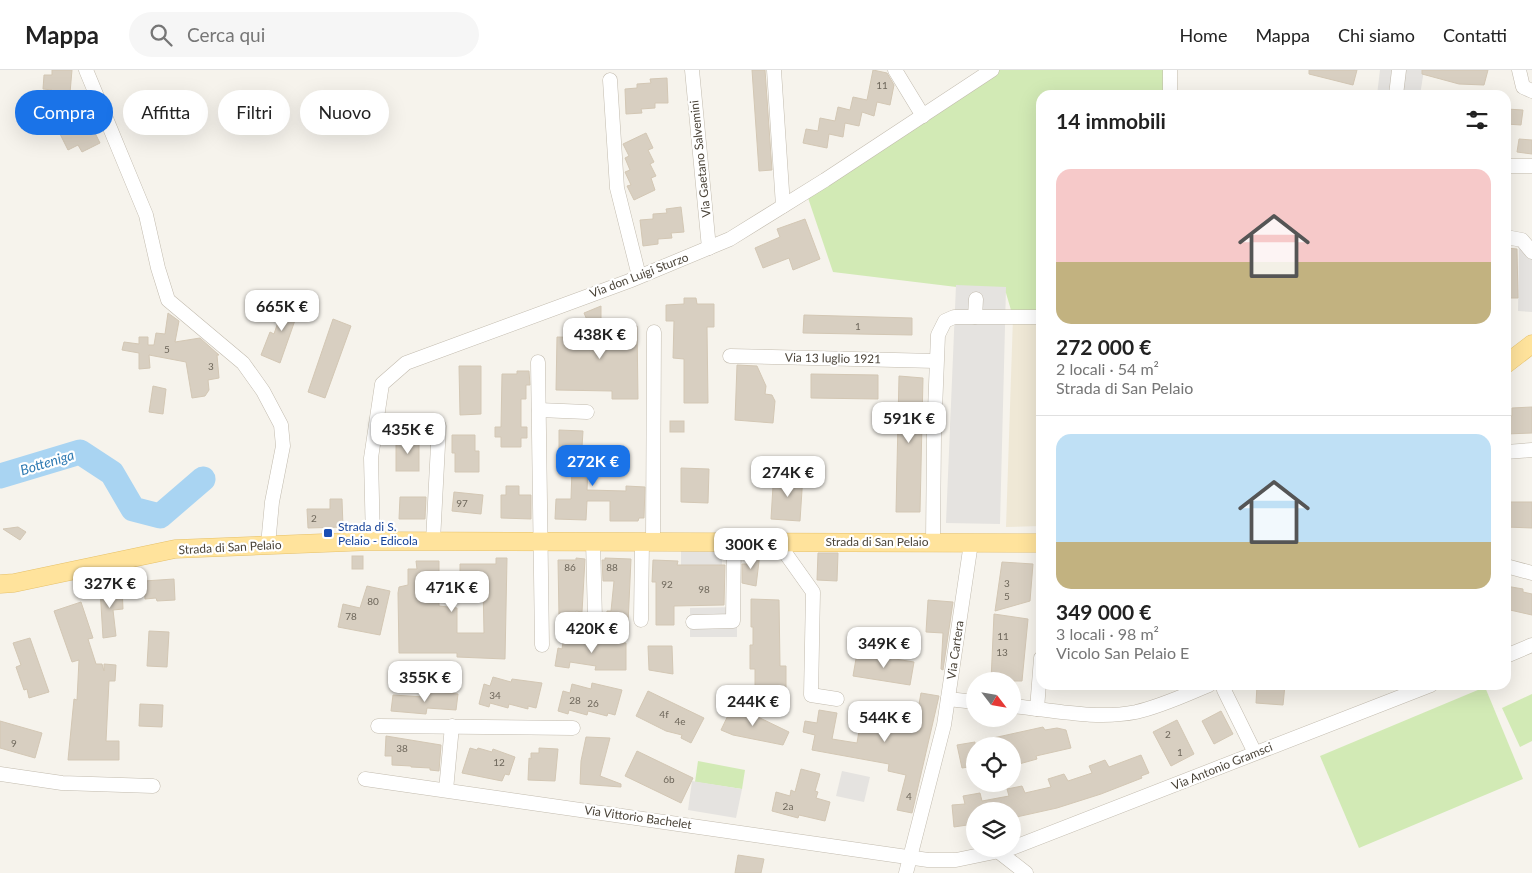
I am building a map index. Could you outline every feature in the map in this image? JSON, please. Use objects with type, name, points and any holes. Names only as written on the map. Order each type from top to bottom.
[{"type":"main road","points":[[1511,360],[1532,344]]},
{"type":"main road","name":"Strada di San Pelaio","points":[[0,584],[14,583],[174,549],[268,545],[373,541],[776,540],[1036,542]]},
{"type":"street","points":[[86,70],[146,215],[158,268],[168,300],[243,362],[264,391],[281,425],[283,446],[272,502],[268,545]]},
{"type":"street","name":"Via Gaetano Salvemini","points":[[692,70],[709,248]]},
{"type":"street","points":[[774,70],[783,206]]},
{"type":"street","points":[[895,70],[923,116]]},
{"type":"street","name":"Via don Luigi Sturzo","points":[[373,541],[371,458],[382,384],[406,362],[639,276],[730,239],[992,70]]},
{"type":"street","points":[[1170,70],[1170,90]]},
{"type":"street","points":[[1397,90],[1399,70]]},
{"type":"street","points":[[1519,70],[1523,86],[1532,91]]},
{"type":"street","points":[[610,80],[616,188],[639,276]]},
{"type":"street","points":[[1511,166],[1532,166]]},
{"type":"street","points":[[1511,238],[1522,240],[1532,252]]},
{"type":"street","points":[[975,317],[976,299]]},
{"type":"street","points":[[933,542],[938,335],[945,321],[954,317],[1036,317]]},
{"type":"street","points":[[641,620],[648,541],[654,332]]},
{"type":"street","name":"Via 13 luglio 1921","points":[[730,356],[936,361]]},
{"type":"street","points":[[538,362],[542,645]]},
{"type":"street","points":[[539,410],[587,412]]},
{"type":"street","points":[[433,541],[439,426]]},
{"type":"street","points":[[1511,452],[1532,450]]},
{"type":"street","points":[[693,622],[733,621],[734,540]]},
{"type":"street","points":[[776,540],[813,592],[811,696],[836,700]]},
{"type":"street","points":[[593,541],[595,619]]},
{"type":"street","name":"Via Cartera","points":[[906,873],[944,725],[971,542]]},
{"type":"street","points":[[1511,567],[1532,573]]},
{"type":"street","points":[[1511,654],[1532,645]]},
{"type":"street","points":[[1037,709],[1038,690]]},
{"type":"street","points":[[1021,707],[1091,714],[1121,714],[1153,707],[1196,690]]},
{"type":"street","points":[[1224,690],[1255,753]]},
{"type":"street","name":"Via Antonio Gramsci","points":[[1021,845],[1418,690]]},
{"type":"street","points":[[948,699],[966,701]]},
{"type":"street","points":[[378,726],[573,728]]},
{"type":"street","points":[[446,790],[452,726]]},
{"type":"street","points":[[0,774],[62,783],[153,786]]},
{"type":"street","name":"Via Vittorio Bachelet","points":[[365,779],[910,856]]},
{"type":"street","name":"Via Antonio Gramsci","points":[[910,856],[928,860],[956,860],[971,857]]},
{"type":"street","points":[[1013,857],[1026,873]]},
{"type":"shaded area","points":[[1380,70],[1424,70],[1421,90],[1378,90]]},
{"type":"shaded area","points":[[1532,247],[1532,312],[1518,311],[1519,249]]},
{"type":"shaded area","points":[[956,285],[1006,287],[1000,524],[946,523]]},
{"type":"shaded area","points":[[1036,316],[1036,526],[1006,527],[1013,317]]},
{"type":"shaded area","points":[[722,550],[722,565],[681,565],[681,551]]},
{"type":"shaded area","points":[[737,607],[737,637],[690,637],[690,608]]},
{"type":"shaded area","points":[[842,771],[870,777],[864,802],[836,796]]},
{"type":"shaded area","points":[[692,781],[742,789],[736,818],[688,810]]},
{"type":"green space","points":[[992,70],[1170,70],[1170,90],[1036,90],[1036,317],[1013,317],[1006,293],[833,272],[806,192]]},
{"type":"green space","points":[[1478,690],[1486,690],[1523,779],[1359,848],[1320,756]]},
{"type":"green space","points":[[1532,694],[1532,741],[1520,747],[1502,708]]},
{"type":"green space","points":[[698,761],[745,770],[742,789],[695,782]]},
{"type":"building","points":[[52,70],[72,70],[70,90],[43,89],[44,75],[52,75]]},
{"type":"building","points":[[752,70],[765,70],[772,170],[759,171]]},
{"type":"building","points":[[873,70],[887,73],[894,85],[890,105],[877,102],[874,116],[862,112],[859,126],[845,123],[843,137],[829,134],[827,148],[803,143],[806,129],[818,131],[820,118],[835,121],[838,107],[850,110],[853,97],[867,100]]},
{"type":"building","points":[[1309,70],[1357,70],[1353,85],[1309,74]]},
{"type":"building","points":[[1422,70],[1488,70],[1484,85],[1459,84],[1422,74]]},
{"type":"building","points":[[667,78],[668,103],[655,103],[655,108],[641,109],[642,113],[626,114],[625,89],[637,88],[637,84],[651,83],[650,79]]},
{"type":"building","points":[[1511,109],[1523,110],[1521,125],[1511,124]]},
{"type":"building","points":[[646,133],[653,148],[648,150],[654,162],[650,164],[656,176],[651,178],[655,190],[634,200],[627,186],[631,185],[625,172],[630,170],[625,158],[629,156],[623,144]]},
{"type":"building","points":[[60,135],[96,135],[100,143],[82,152],[78,145],[68,150]]},
{"type":"building","points":[[1519,139],[1532,140],[1532,154],[1517,152]]},
{"type":"building","points":[[681,207],[684,232],[671,233],[672,238],[658,239],[658,244],[643,246],[640,220],[653,219],[653,214],[667,213],[666,209]]},
{"type":"building","points":[[805,219],[820,259],[793,270],[789,258],[763,268],[755,248],[780,237],[777,229]]},
{"type":"building","points":[[1511,248],[1517,249],[1518,298],[1511,298]]},
{"type":"building","points":[[289,298],[301,303],[280,363],[261,355],[270,332],[274,334],[283,307],[285,308]]},
{"type":"building","points":[[684,298],[696,298],[697,304],[714,304],[714,327],[707,327],[708,403],[684,403],[684,359],[673,358],[674,321],[666,321],[666,305],[684,304]]},
{"type":"building","points":[[601,306],[601,325],[637,326],[638,399],[612,399],[612,391],[556,390],[557,337],[595,338],[584,313]]},
{"type":"building","points":[[168,313],[179,321],[175,342],[200,338],[219,355],[217,355],[219,378],[208,380],[209,390],[205,396],[192,398],[186,362],[149,355],[150,368],[139,369],[139,353],[122,350],[124,342],[139,344],[139,337],[148,337],[148,345],[154,345],[156,333],[165,334]]},
{"type":"building","points":[[804,315],[912,318],[912,335],[803,333]]},
{"type":"building","points":[[333,319],[351,326],[325,398],[308,392]]},
{"type":"building","points":[[737,365],[757,366],[766,386],[765,394],[772,395],[775,401],[773,423],[735,420]]},
{"type":"building","points":[[459,366],[481,366],[481,414],[460,415]]},
{"type":"building","points":[[517,371],[529,371],[530,385],[526,385],[526,399],[521,399],[521,427],[527,427],[527,438],[521,438],[521,447],[501,447],[501,437],[495,437],[495,427],[501,427],[502,374],[517,374]]},
{"type":"building","points":[[811,374],[878,375],[878,399],[811,398]]},
{"type":"building","points":[[899,376],[923,378],[920,512],[896,512]]},
{"type":"building","points":[[153,386],[166,389],[163,414],[149,412]]},
{"type":"building","points":[[1532,407],[1532,433],[1511,434],[1512,408]]},
{"type":"building","points":[[670,421],[684,421],[684,432],[670,432]]},
{"type":"building","points":[[559,430],[583,431],[582,447],[589,447],[587,490],[626,491],[626,486],[645,487],[644,518],[639,518],[638,521],[610,521],[610,501],[587,501],[586,520],[555,519],[556,499],[571,499],[572,469],[563,468],[564,449],[559,449]]},
{"type":"building","points":[[452,435],[475,435],[475,451],[479,451],[479,472],[455,472],[455,453],[452,453]]},
{"type":"building","points":[[396,439],[419,439],[419,471],[396,471]]},
{"type":"building","points":[[681,468],[709,469],[708,503],[681,502]]},
{"type":"building","points":[[779,474],[803,475],[800,521],[771,519],[773,486],[779,487]]},
{"type":"building","points":[[506,486],[519,486],[519,495],[531,495],[531,519],[501,518],[501,495],[506,495]]},
{"type":"building","points":[[454,492],[483,495],[481,514],[452,511]]},
{"type":"building","points":[[400,497],[426,497],[425,519],[399,519]]},
{"type":"building","points":[[330,499],[342,499],[343,527],[308,528],[307,509],[330,509]]},
{"type":"building","points":[[1511,502],[1532,502],[1532,528],[1511,527]]},
{"type":"building","points":[[18,527],[26,532],[20,540],[3,529]]},
{"type":"building","points":[[749,553],[760,553],[756,586],[742,583],[742,564],[748,564]]},
{"type":"building","points":[[818,553],[838,553],[837,581],[817,580]]},
{"type":"building","points":[[352,556],[363,556],[363,569],[352,569]]},
{"type":"building","points":[[496,558],[507,558],[505,659],[457,657],[457,653],[399,653],[399,587],[408,585],[408,569],[417,569],[416,561],[439,561],[439,606],[457,608],[457,633],[484,633],[483,585],[460,585],[460,564],[496,564]]},
{"type":"building","points":[[576,558],[585,559],[582,612],[576,611],[575,617],[559,616],[558,560],[576,560]]},
{"type":"building","points":[[605,558],[631,559],[628,624],[606,621],[607,611],[611,611],[614,581],[603,581],[602,560],[605,560]]},
{"type":"building","points":[[653,560],[678,561],[677,565],[725,565],[724,605],[674,606],[674,625],[656,625],[656,582],[652,582]]},
{"type":"building","points":[[1002,562],[1033,564],[1030,601],[995,611]]},
{"type":"building","points":[[174,579],[175,600],[157,601],[156,598],[145,599],[144,581]]},
{"type":"building","points":[[367,586],[390,591],[380,635],[338,627],[343,604],[360,608]]},
{"type":"building","points":[[122,587],[123,609],[113,610],[116,636],[103,638],[100,588]]},
{"type":"building","points":[[1511,587],[1523,589],[1523,592],[1532,594],[1532,615],[1511,610]]},
{"type":"building","points":[[751,599],[779,600],[780,666],[786,666],[786,695],[755,695],[755,669],[750,669],[750,645],[753,645]]},
{"type":"building","points":[[928,600],[953,602],[943,670],[941,669],[943,633],[926,632]]},
{"type":"building","points":[[81,602],[93,638],[88,639],[96,664],[102,664],[104,671],[104,664],[116,665],[115,681],[109,681],[106,741],[119,741],[119,760],[68,760],[74,699],[77,700],[79,660],[72,662],[54,611]]},
{"type":"building","points":[[994,614],[1028,619],[1022,681],[1021,672],[991,672]]},
{"type":"building","points":[[149,631],[169,632],[167,667],[147,666]]},
{"type":"building","points":[[564,636],[585,639],[584,643],[626,643],[626,670],[595,670],[596,666],[570,662],[569,668],[555,666],[558,648],[562,649]]},
{"type":"building","points":[[30,638],[49,692],[29,698],[27,689],[24,690],[16,667],[21,665],[13,643]]},
{"type":"building","points":[[648,646],[672,646],[673,674],[649,670]]},
{"type":"building","points":[[857,653],[914,662],[910,685],[853,676]]},
{"type":"building","points":[[493,677],[511,682],[512,679],[542,683],[536,708],[528,706],[528,709],[509,704],[508,708],[490,703],[489,707],[479,704],[484,684],[490,686]]},
{"type":"building","points":[[592,683],[622,690],[615,715],[608,713],[607,716],[588,711],[587,715],[569,710],[568,714],[558,711],[563,691],[570,693],[572,684],[591,689]]},
{"type":"building","points":[[1257,690],[1284,690],[1283,705],[1256,703]]},
{"type":"building","points":[[430,691],[458,694],[456,710],[427,708],[426,714],[391,711],[393,695],[424,697],[424,695],[430,695]]},
{"type":"building","points":[[648,691],[704,718],[691,743],[681,738],[682,735],[666,731],[636,716]]},
{"type":"building","points":[[921,693],[939,696],[912,813],[897,810],[906,775],[888,771],[889,764],[812,750],[815,735],[803,732],[805,721],[817,723],[819,710],[837,713],[832,739],[857,743],[861,719],[886,723],[887,716],[900,718],[901,712],[917,715]]},
{"type":"building","points":[[140,704],[163,705],[162,727],[139,726]]},
{"type":"building","points":[[733,705],[789,732],[783,745],[733,735],[721,730]]},
{"type":"building","points":[[1221,711],[1233,734],[1214,744],[1202,721]]},
{"type":"building","points":[[1177,720],[1194,754],[1171,766],[1153,732]]},
{"type":"building","points":[[0,721],[42,733],[35,758],[0,748]]},
{"type":"building","points":[[1043,727],[1045,730],[1057,728],[1066,730],[1071,748],[1036,756],[1037,759],[1021,763],[1021,737],[998,737]]},
{"type":"building","points":[[386,736],[441,745],[439,771],[430,770],[430,768],[392,765],[392,756],[385,756]]},
{"type":"building","points":[[586,737],[610,738],[600,776],[621,784],[621,787],[580,784],[581,761]]},
{"type":"building","points":[[966,744],[966,767],[962,768],[957,745]]},
{"type":"building","points":[[470,748],[492,752],[493,749],[515,757],[509,775],[505,774],[502,781],[462,773]]},
{"type":"building","points":[[539,748],[558,749],[555,781],[528,780],[529,758],[531,759],[531,753],[539,753]]},
{"type":"building","points":[[637,751],[693,778],[681,803],[625,776]]},
{"type":"building","points":[[1141,755],[1149,773],[1141,776],[1142,778],[1101,794],[1057,808],[1021,816],[1021,802],[966,802],[966,825],[954,827],[952,805],[965,804],[963,796],[980,793],[982,801],[1009,796],[1008,792],[1021,792],[1022,786],[1025,793],[1051,787],[1048,779],[1064,774],[1068,781],[1092,773],[1089,766],[1105,760],[1109,767]]},
{"type":"building","points":[[801,769],[820,774],[815,791],[818,792],[816,798],[830,802],[825,821],[799,815],[798,818],[772,811],[776,792],[790,796],[791,790],[795,792]]},
{"type":"building","points":[[738,855],[764,859],[761,873],[735,873]]},
{"type":"waterway","name":"Botteniga","points":[[0,476],[80,452],[112,473],[133,509],[160,516],[203,479]]},
{"type":"place","name":"Strada di S. Pelaio - Edicola","points":[[328,533]]}]
